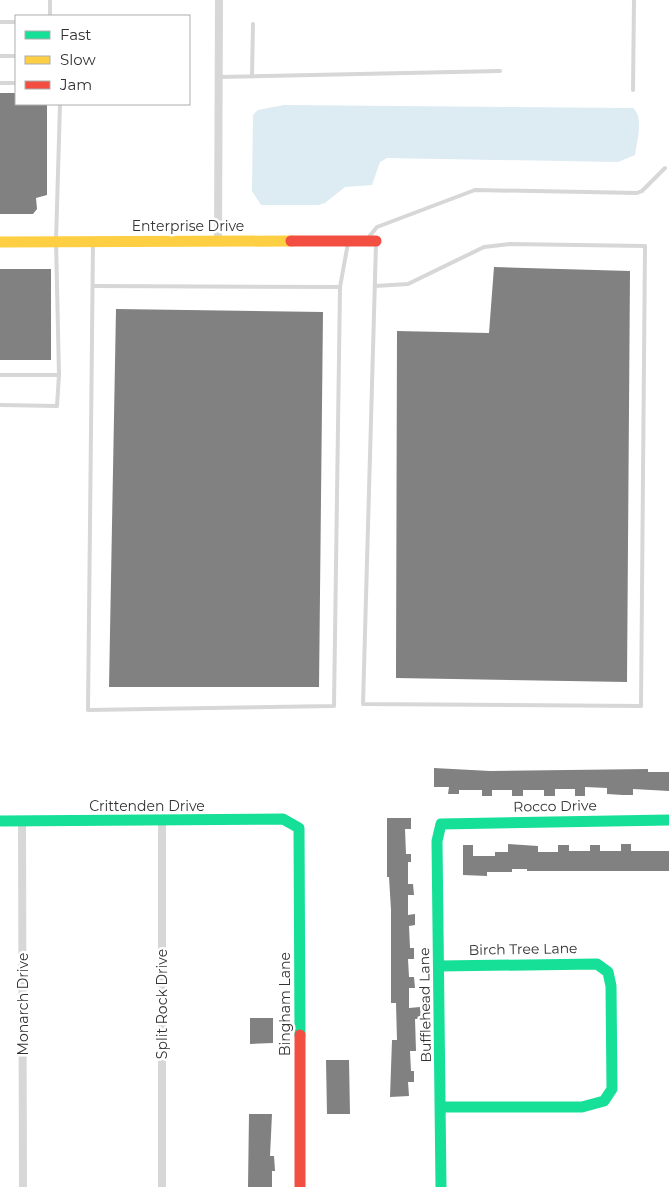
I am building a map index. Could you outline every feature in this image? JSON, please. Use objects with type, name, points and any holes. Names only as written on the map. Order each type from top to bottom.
[{"type":"street","points":[[218,241],[219,0]]},
{"type":"street","name":"Enterprise Drive","points":[[0,242],[370,241]]},
{"type":"street","name":"Crittenden Drive","points":[[0,821],[283,819],[294,823]]},
{"type":"street","name":"Rocco Drive","points":[[442,824],[669,820]]},
{"type":"street","name":"Split Rock Drive","points":[[162,821],[162,1187]]},
{"type":"street","name":"Monarch Drive","points":[[22,822],[23,1187]]},
{"type":"street","name":"Bingham Lane","points":[[294,823],[299,828],[300,842],[300,1187]]},
{"type":"street","name":"Bufflehead Lane","points":[[441,1187],[437,841],[442,824]]},
{"type":"street","name":"Birch Tree Lane","points":[[439,966],[590,963],[606,968],[611,979],[612,1089],[608,1100],[603,1104],[582,1107],[441,1107]]},
{"type":"lane","points":[[50,0],[50,15]]},
{"type":"lane","points":[[633,90],[634,0]]},
{"type":"lane","points":[[0,22],[15,22]]},
{"type":"lane","points":[[252,24],[252,76]]},
{"type":"lane","points":[[0,56],[15,56]]},
{"type":"lane","points":[[219,77],[500,71]]},
{"type":"lane","points":[[0,83],[15,83]]},
{"type":"lane","points":[[0,405],[58,406],[56,241],[60,105]]},
{"type":"lane","points":[[375,286],[408,284],[484,247],[510,244],[644,246],[642,706],[363,704],[375,286],[370,241],[377,227],[475,190],[637,193],[642,191],[665,168]]},
{"type":"lane","points":[[93,241],[88,710],[334,706],[340,287],[349,241]]},
{"type":"lane","points":[[92,286],[340,287]]},
{"type":"lane","points":[[0,375],[59,375]]},
{"type":"shaded area","points":[[284,105],[633,108],[638,117],[639,130],[635,155],[618,162],[387,158],[380,162],[372,185],[345,187],[325,203],[318,205],[261,205],[252,191],[253,115],[258,110]]},
{"type":"building","points":[[0,93],[15,93],[15,105],[47,105],[47,195],[36,198],[37,209],[33,214],[0,214]]},
{"type":"building","points":[[494,267],[630,271],[627,682],[396,678],[397,331],[489,333]]},
{"type":"building","points":[[0,269],[51,269],[51,360],[0,360]]},
{"type":"building","points":[[116,309],[323,312],[319,687],[109,687]]},
{"type":"building","points":[[434,768],[490,771],[648,769],[648,772],[669,772],[669,791],[633,789],[633,795],[623,795],[607,794],[607,788],[585,787],[585,796],[575,796],[575,789],[555,789],[555,796],[544,796],[544,790],[523,790],[523,796],[512,796],[512,790],[492,790],[492,796],[482,796],[482,790],[459,790],[459,794],[448,794],[449,787],[434,787]]},
{"type":"building","points":[[387,818],[411,818],[411,829],[405,829],[406,854],[411,854],[411,862],[408,862],[408,884],[413,884],[414,895],[408,895],[408,915],[415,914],[415,925],[409,926],[410,948],[414,948],[414,959],[408,959],[409,977],[414,977],[415,988],[409,988],[409,1008],[420,1007],[421,1019],[415,1019],[416,1051],[410,1051],[411,1071],[414,1071],[414,1082],[408,1082],[409,1096],[390,1097],[392,1040],[397,1040],[396,1003],[391,1003],[391,910],[389,877],[387,877]]},
{"type":"building","points":[[508,844],[538,846],[538,852],[558,852],[558,845],[569,845],[569,851],[590,851],[590,845],[600,845],[600,851],[621,851],[621,844],[631,844],[631,851],[669,851],[669,871],[527,871],[527,869],[512,869],[512,872],[487,872],[487,876],[463,875],[463,845],[473,845],[473,856],[495,856],[495,852],[508,852]]},
{"type":"building","points":[[250,1018],[273,1018],[273,1043],[250,1044]]},
{"type":"building","points":[[326,1060],[349,1060],[350,1114],[327,1114]]},
{"type":"building","points":[[249,1114],[272,1114],[270,1156],[274,1156],[275,1171],[272,1171],[272,1187],[248,1187]]},
{"type":"traffic: fast","points":[[0,821],[283,819],[299,828],[300,1035]]},
{"type":"traffic: fast","points":[[441,1187],[437,841],[441,824],[669,820]]},
{"type":"traffic: fast","points":[[439,966],[597,964],[608,972],[611,986],[612,1089],[604,1101],[582,1107],[441,1107]]},
{"type":"traffic: slow","points":[[0,242],[291,241]]},
{"type":"traffic: jam","points":[[291,241],[376,241]]},
{"type":"traffic: jam","points":[[300,1035],[300,1187]]}]
